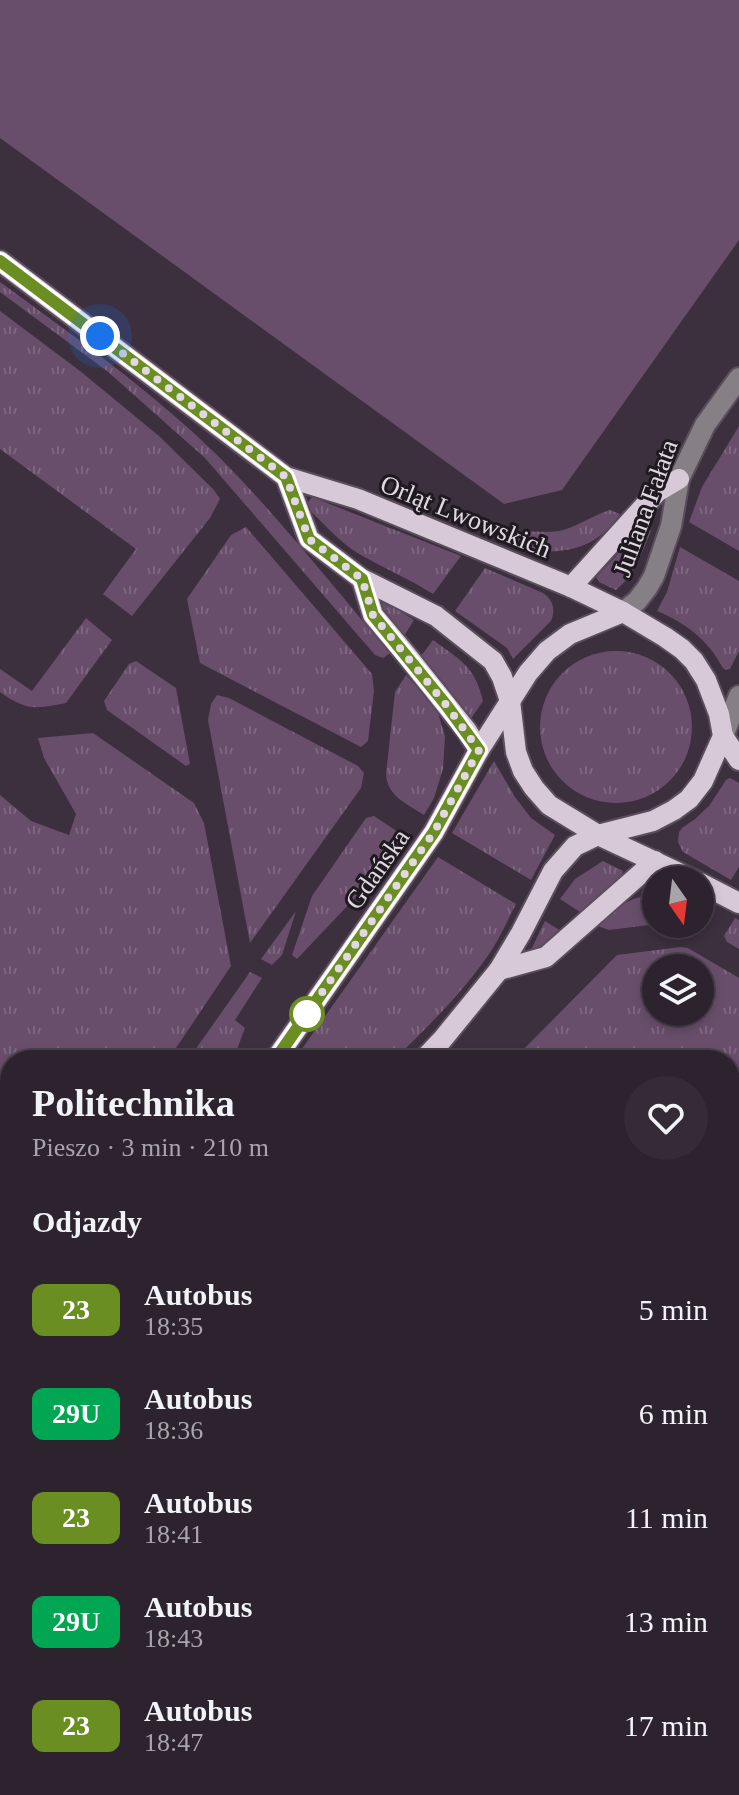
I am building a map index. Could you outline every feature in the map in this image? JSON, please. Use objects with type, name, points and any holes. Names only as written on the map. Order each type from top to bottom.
[{"type":"main road","name":"Orląt Lwowskich","points":[[0,261],[286,477],[358,499],[571,587],[623,612]]},
{"type":"main road","points":[[286,477],[309,539],[362,579],[436,616],[493,661],[510,701],[512,732],[523,771],[549,805],[598,835],[665,866]]},
{"type":"main road","points":[[571,587],[657,492],[679,479]]},
{"type":"main road","points":[[362,579],[373,615],[479,750]]},
{"type":"main road","points":[[510,701],[547,651],[570,634],[623,612],[673,643],[694,661],[713,696],[723,736],[739,760]]},
{"type":"main road","name":"Gdańska","points":[[282,1050],[434,832],[510,701]]},
{"type":"main road","points":[[432,1050],[499,970],[553,871],[575,846],[598,835],[653,821],[689,799],[703,781],[723,736]]},
{"type":"main road","points":[[499,970],[546,957],[655,861]]},
{"type":"main road","points":[[714,890],[739,903]]},
{"type":"street","name":"Juliana Fałata","points":[[623,612],[637,601],[654,576],[671,526],[679,479],[705,425],[739,378]]},
{"type":"street","points":[[723,736],[739,696]]},
{"type":"green space","points":[[0,0],[739,0],[739,240],[562,490],[504,504],[0,138]]},
{"type":"green space","points":[[0,282],[85,344],[193,432],[241,479],[390,653],[383,658],[375,655],[205,458],[107,371],[0,292]]},
{"type":"green space","points":[[0,311],[159,436],[220,499],[210,518],[132,616],[103,594],[136,549],[0,449]]},
{"type":"green space","points":[[739,426],[739,551],[689,522],[702,487]]},
{"type":"green space","points":[[312,497],[461,556],[433,594],[349,547],[305,506]]},
{"type":"green space","points":[[610,510],[620,514],[609,528],[583,546],[552,551],[503,542],[518,533],[563,530]]},
{"type":"green space","points":[[640,524],[651,531],[628,577],[616,590],[599,582],[596,577]]},
{"type":"green space","points":[[246,527],[372,674],[374,691],[368,741],[361,747],[200,663],[187,599],[231,535]]},
{"type":"green space","points":[[680,547],[739,581],[739,651],[730,669],[723,668],[695,634],[657,611],[667,592]]},
{"type":"green space","points":[[485,568],[543,593],[553,605],[551,621],[513,659],[507,648],[455,611]]},
{"type":"green space","points":[[385,601],[414,620],[404,636],[379,606]]},
{"type":"green space","points":[[86,618],[112,640],[66,703],[31,707],[17,703],[0,692],[0,669],[32,691]]},
{"type":"green space","points":[[433,640],[465,665],[476,680],[483,701],[470,720],[421,656]]},
{"type":"green space","points":[[616,651],[645,657],[670,673],[686,698],[692,727],[686,756],[670,781],[645,797],[616,803],[587,797],[562,781],[546,756],[540,727],[546,698],[562,673],[587,657]]},
{"type":"green space","points":[[136,661],[176,688],[190,764],[186,766],[107,710],[104,701],[129,664]]},
{"type":"green space","points":[[406,675],[437,710],[445,736],[443,769],[434,798],[424,815],[394,794],[387,782],[395,692]]},
{"type":"green space","points":[[217,695],[229,698],[358,766],[364,773],[361,788],[250,943],[208,720],[211,704]]},
{"type":"green space","points":[[93,733],[194,803],[204,823],[231,966],[175,1050],[0,1050],[0,795],[31,821],[69,835],[76,814],[44,758],[38,738]]},
{"type":"green space","points":[[494,761],[531,818],[555,835],[531,880],[452,833]]},
{"type":"green space","points":[[730,778],[739,783],[739,867],[731,880],[714,870],[714,866],[707,866],[683,852],[678,842],[682,828],[709,806]]},
{"type":"green space","points":[[374,816],[410,840],[297,959],[292,955],[312,896],[366,818]]},
{"type":"green space","points":[[438,857],[516,904],[496,943],[471,978],[404,1050],[301,1050]]},
{"type":"green space","points":[[603,861],[623,871],[621,877],[580,912],[560,899],[575,879]]},
{"type":"green space","points":[[642,896],[642,926],[609,930],[595,925],[623,904]]},
{"type":"green space","points":[[296,911],[282,955],[272,965],[261,959]]},
{"type":"green space","points":[[735,918],[739,920],[739,949],[727,942],[724,936]]},
{"type":"green space","points":[[545,921],[561,931],[535,955],[529,954]]},
{"type":"green space","points":[[681,947],[698,954],[642,954],[642,1026],[714,1026],[714,963],[739,978],[739,1050],[523,1050],[617,955]]},
{"type":"green space","points":[[250,972],[262,978],[235,1020],[245,1028],[237,1050],[195,1050]]},
{"type":"bus line","name":"23","points":[[0,261],[286,477],[309,539],[362,579],[373,615],[479,750],[434,832],[282,1050]]},
{"type":"route","points":[[100,336],[286,477],[309,539],[362,579],[373,615],[479,750],[434,832],[307,1014]]}]
